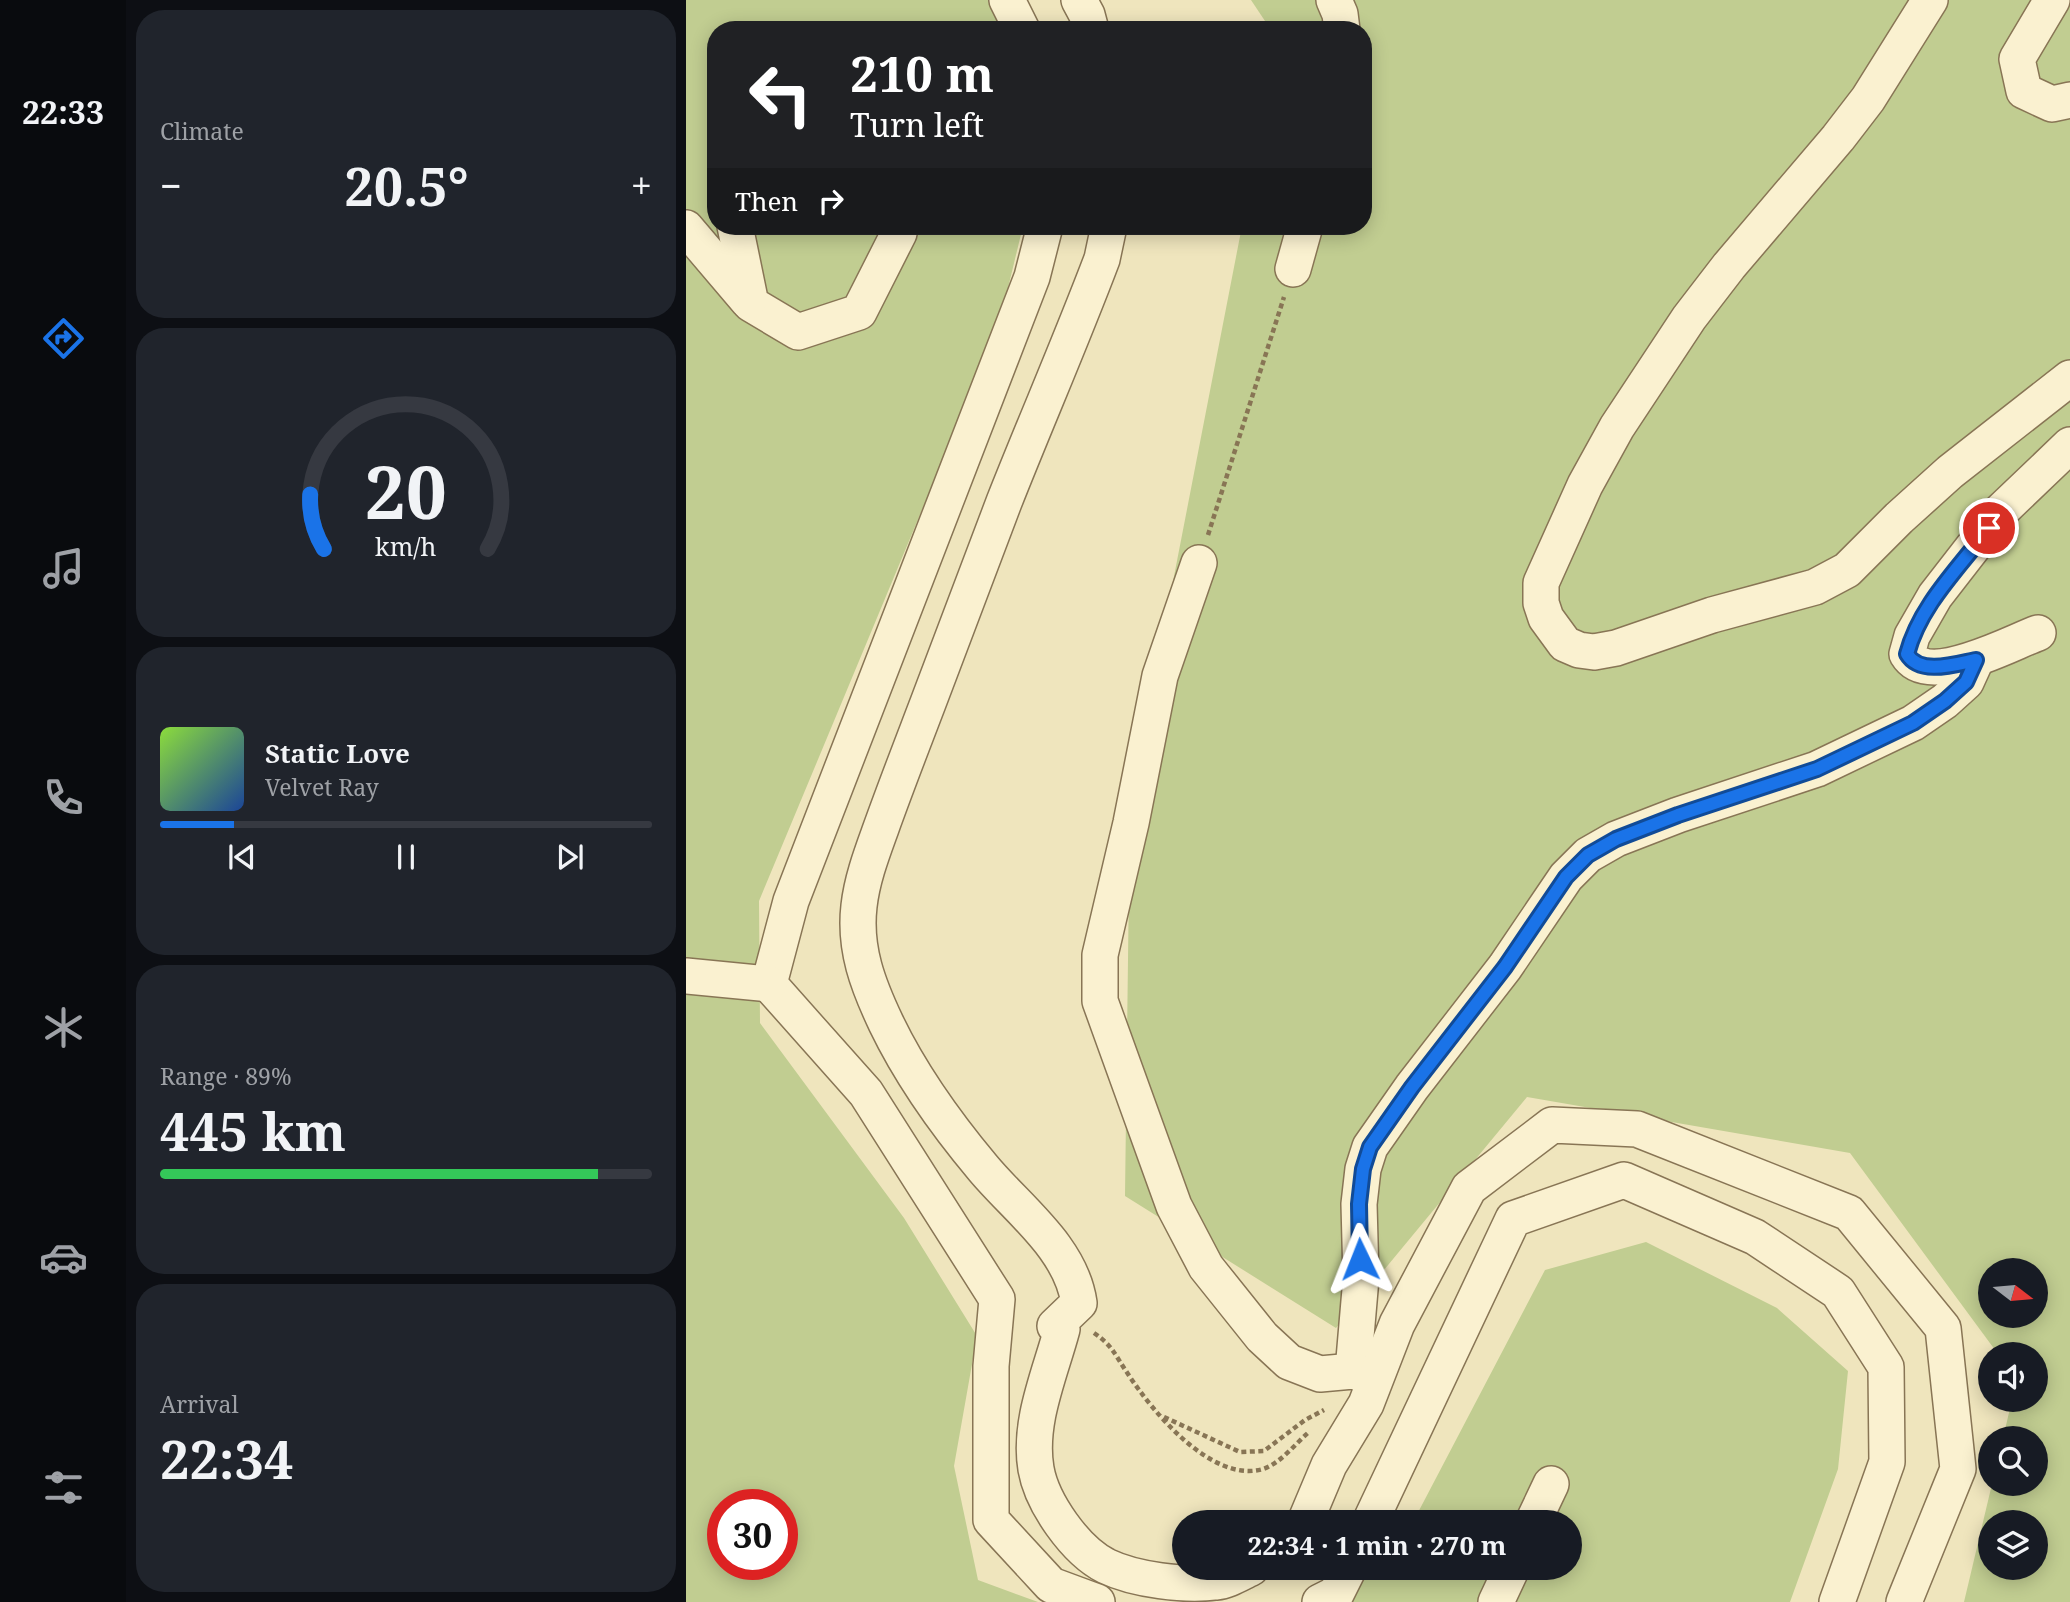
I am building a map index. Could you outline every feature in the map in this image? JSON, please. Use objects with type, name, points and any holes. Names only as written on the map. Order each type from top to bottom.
[{"type":"street","points":[[1007,0],[1018,21]]},
{"type":"street","points":[[1079,0],[1087,21]]},
{"type":"street","points":[[1334,0],[1341,21]]},
{"type":"street","points":[[1930,0],[1868,99],[1689,317],[1617,427],[1585,485],[1541,583],[1541,603],[1546,618],[1565,644],[1594,652],[1616,648],[1712,615],[1815,587],[1847,570],[1950,472],[2070,377]]},
{"type":"street","points":[[2052,0],[2017,59],[2024,91],[2052,104],[2070,100]]},
{"type":"street","points":[[686,228],[751,304],[798,332],[859,312],[898,235]]},
{"type":"street","points":[[737,235],[751,304]]},
{"type":"street","points":[[769,984],[791,901],[1032,277],[1043,235]]},
{"type":"street","points":[[1107,235],[1102,259],[892,797],[868,866],[859,905],[858,940],[863,969],[892,1034],[937,1107],[983,1168],[1043,1234],[1067,1266],[1076,1285],[1079,1303],[1055,1326],[1062,1329],[1040,1402],[1034,1442],[1036,1470],[1045,1496],[1063,1526],[1085,1550],[1107,1566],[1143,1577],[1186,1583],[1224,1580]]},
{"type":"street","points":[[1293,269],[1302,235]]},
{"type":"street","points":[[2038,633],[1976,660],[1944,666],[1924,666],[1911,661],[1907,654],[1912,636],[1935,596],[2001,511],[2070,444]]},
{"type":"street","points":[[1199,564],[1160,676],[1131,823],[1100,955],[1100,1001],[1174,1206],[1206,1267],[1262,1337],[1289,1362],[1320,1374],[1364,1375]]},
{"type":"street","points":[[1310,1510],[1329,1465],[1366,1404],[1359,1204],[1363,1169],[1370,1147],[1412,1087],[1505,967],[1566,877],[1588,855],[1616,839],[1689,811],[1817,769],[1913,723],[1945,701],[1966,682],[1976,660]]},
{"type":"street","points":[[686,976],[769,984],[866,1093],[997,1299],[991,1366],[991,1520],[1051,1585],[1097,1602]]},
{"type":"street","points":[[1364,1375],[1397,1324],[1469,1188],[1552,1125],[1637,1129],[1849,1213],[1943,1328],[1958,1469],[1904,1602]]},
{"type":"street","points":[[1376,1510],[1513,1219],[1624,1180],[1755,1237],[1838,1292],[1886,1367],[1887,1462],[1837,1602]]},
{"type":"street","points":[[1539,1510],[1551,1484]]},
{"type":"street","points":[[1320,1602],[1336,1594],[1343,1580]]},
{"type":"street","points":[[1496,1602],[1506,1580]]},
{"type":"path","points":[[1199,564],[1293,269]]},
{"type":"path","points":[[1055,1326],[1094,1333],[1111,1345],[1128,1375],[1181,1438],[1199,1453],[1222,1465],[1261,1469],[1276,1462],[1311,1430]]},
{"type":"path","points":[[1161,1416],[1240,1452],[1264,1451],[1306,1420],[1329,1407]]},
{"type":"green space","points":[[686,0],[1015,0],[1025,21],[707,21],[707,235],[1021,235],[999,325],[759,901],[760,1023],[904,1218],[977,1336],[954,1466],[978,1580],[1038,1602],[686,1602]]},
{"type":"green space","points":[[1251,0],[2070,0],[2070,1602],[1964,1602],[1978,1543],[1978,1580],[2048,1580],[2048,1510],[1986,1510],[1989,1496],[2048,1496],[2048,1426],[2006,1426],[2009,1412],[2048,1412],[2048,1342],[1989,1342],[1979,1328],[2048,1328],[2048,1258],[1978,1258],[1978,1327],[1850,1153],[1527,1097],[1336,1328],[1125,1196],[1130,803],[1240,235],[1372,235],[1372,21],[1265,21]]},
{"type":"green space","points":[[1646,1242],[1777,1308],[1848,1371],[1838,1469],[1790,1602],[1341,1602],[1362,1580],[1582,1580],[1582,1510],[1419,1510],[1545,1270]]},
{"type":"route","points":[[1360,1259],[1359,1204],[1363,1169],[1370,1147],[1385,1123],[1505,967],[1566,877],[1588,855],[1616,839],[1678,815],[1817,769],[1913,723],[1945,701],[1966,682],[1976,660],[1944,666],[1924,666],[1911,661],[1907,654],[1912,636],[1935,596],[1989,528]]}]
